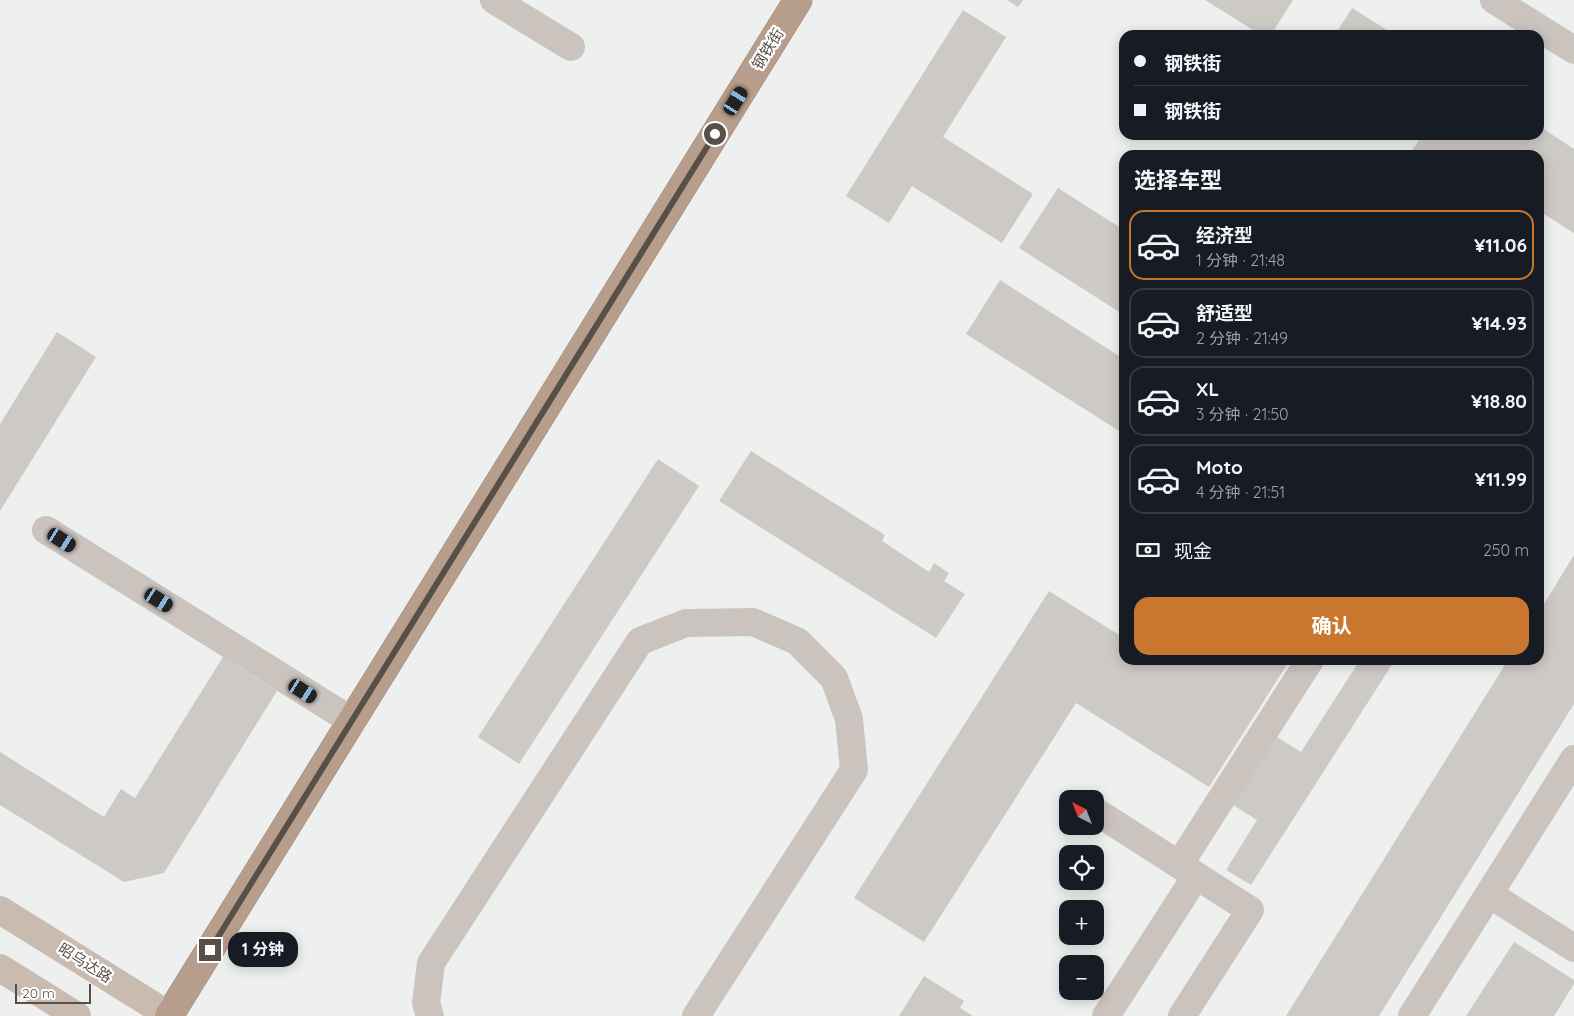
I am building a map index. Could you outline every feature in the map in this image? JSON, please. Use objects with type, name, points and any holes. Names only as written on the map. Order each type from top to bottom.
[{"type":"highway","name":"钢铁街","points":[[170,1016],[798,0]]},
{"type":"main road","name":"昭乌达路","points":[[0,910],[170,1016]]},
{"type":"main road","points":[[0,968],[77,1016]]},
{"type":"street","points":[[494,0],[571,48]]},
{"type":"street","points":[[1494,0],[1542,30]]},
{"type":"street","points":[[1544,31],[1574,50]]},
{"type":"street","points":[[46,530],[352,721]]},
{"type":"street","points":[[430,1016],[426,1003],[431,963],[640,641],[686,623],[753,622],[797,640],[834,678],[849,719],[854,770],[696,1016]]},
{"type":"street","points":[[1106,1016],[1307,665]]},
{"type":"street","points":[[1412,1016],[1574,759]]},
{"type":"street","points":[[1104,817],[1250,910],[1182,1016]]},
{"type":"street","points":[[1489,894],[1574,948]]},
{"type":"building","points":[[1007,0],[1023,0],[1018,7]]},
{"type":"building","points":[[1205,0],[1293,0],[1274,30],[1253,30]]},
{"type":"building","points":[[1352,8],[1387,30],[1338,30]]},
{"type":"building","points":[[963,10],[1006,37],[943,137],[1033,194],[1002,243],[912,186],[889,223],[846,196]]},
{"type":"building","points":[[1544,129],[1574,149],[1574,233],[1544,214],[1544,150],[1412,150],[1419,140],[1544,140]]},
{"type":"building","points":[[1058,188],[1119,227],[1119,312],[1019,248]]},
{"type":"building","points":[[1000,280],[1119,356],[1119,431],[966,334]]},
{"type":"building","points":[[57,332],[96,357],[0,511],[0,424]]},
{"type":"building","points":[[751,451],[885,535],[882,541],[929,572],[934,563],[949,573],[944,581],[965,594],[936,638],[719,501]]},
{"type":"building","points":[[658,459],[699,486],[519,764],[478,737]]},
{"type":"building","points":[[1574,555],[1574,704],[1379,1016],[1286,1016],[1505,665],[1544,665],[1544,604]]},
{"type":"building","points":[[1049,591],[1119,635],[1119,665],[1287,665],[1209,787],[1076,703],[924,942],[854,898]]},
{"type":"building","points":[[223,657],[277,691],[164,873],[124,882],[0,805],[0,752],[104,817],[121,789],[135,798]]},
{"type":"building","points":[[1357,665],[1392,665],[1251,885],[1226,870],[1257,820],[1233,805],[1277,737],[1301,752]]},
{"type":"building","points":[[1514,942],[1574,980],[1574,984],[1554,1016],[1466,1016]]},
{"type":"building","points":[[924,976],[964,1001],[960,1008],[973,1016],[899,1016]]},
{"type":"route","points":[[210,950],[715,134]]}]
